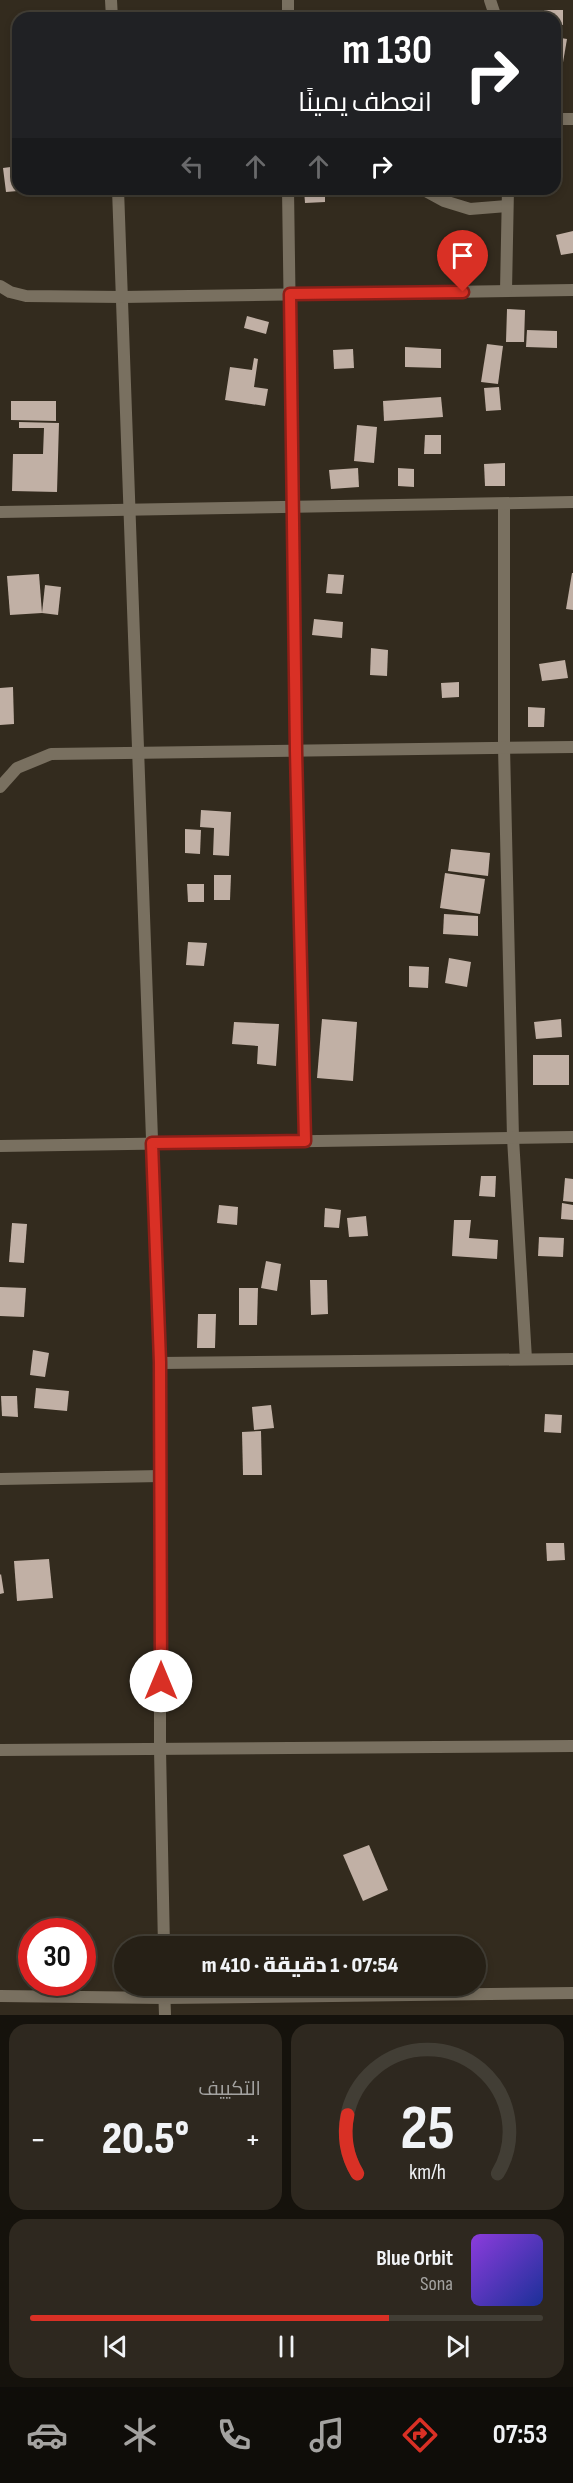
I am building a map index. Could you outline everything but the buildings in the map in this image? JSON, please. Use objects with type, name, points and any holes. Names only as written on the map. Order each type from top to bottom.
[{"type":"street","points":[[118,195],[160,1362],[160,1749],[164,1936]]},
{"type":"street","points":[[288,195],[296,751],[305,1141]]},
{"type":"street","points":[[433,195],[470,209],[507,206]]},
{"type":"street","points":[[506,291],[508,195]]},
{"type":"street","points":[[0,286],[10,292],[26,296],[122,297],[573,290]]},
{"type":"street","points":[[0,512],[573,502]]},
{"type":"street","points":[[504,504],[504,747],[513,1138],[526,1359]]},
{"type":"street","points":[[0,787],[17,768],[51,754],[573,747]]},
{"type":"street","points":[[0,1146],[573,1137]]},
{"type":"street","points":[[160,1362],[573,1359]]},
{"type":"street","points":[[0,1479],[161,1476]]},
{"type":"street","points":[[0,1750],[573,1746]]},
{"type":"street","points":[[0,1996],[114,1993]]},
{"type":"street","points":[[486,1993],[573,1993]]},
{"type":"street","points":[[164,1996],[165,2015]]},
{"type":"route","points":[[161,1681],[160,1362],[152,1143],[305,1141],[296,751],[290,294],[463,292]]}]
